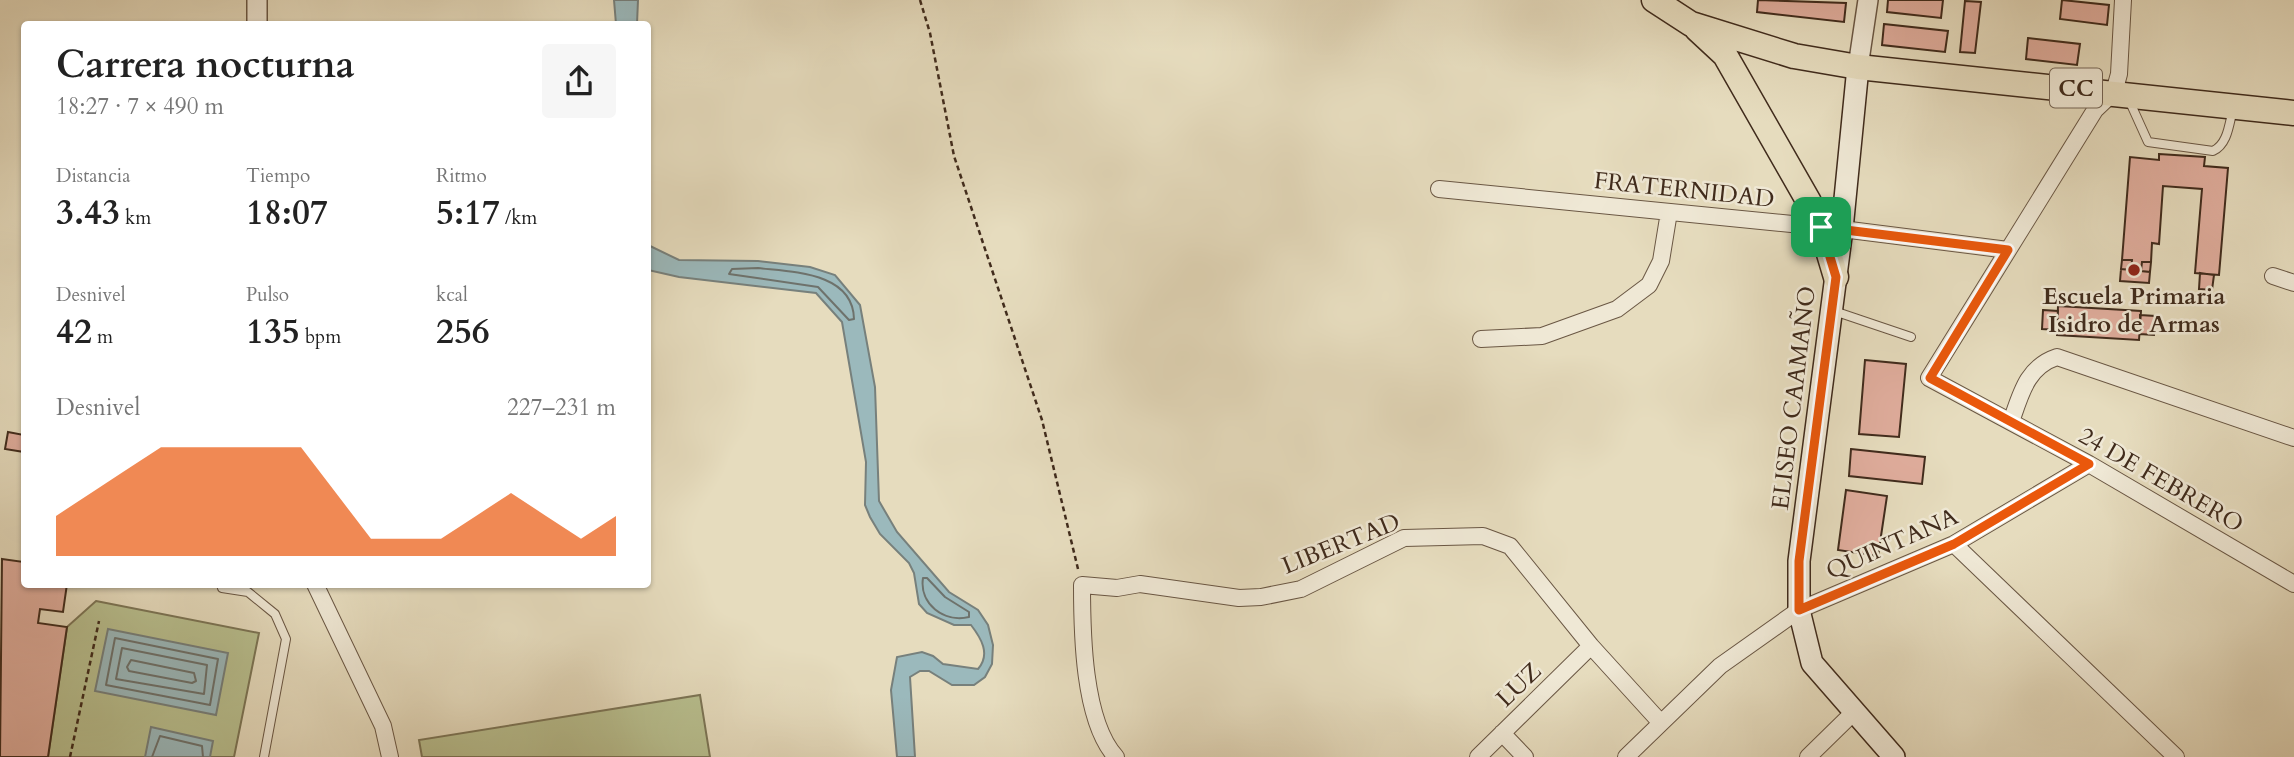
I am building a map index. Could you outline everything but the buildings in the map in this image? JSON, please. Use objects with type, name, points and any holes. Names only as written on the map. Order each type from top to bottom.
[{"type":"main road","name":"CC","points":[[1654,0],[1691,23],[1794,56],[1858,68],[2294,113]]},
{"type":"main road","points":[[1691,23],[1725,55],[1832,228]]},
{"type":"main road","points":[[1836,277],[1832,228],[1858,68]]},
{"type":"main road","name":"ELISEO CAAMAÑO","points":[[1836,277],[1799,561],[1799,610],[1812,663],[1894,757]]},
{"type":"street","points":[[257,0],[257,21]]},
{"type":"street","points":[[1858,68],[1868,0]]},
{"type":"street","points":[[2008,250],[2095,110],[2120,93],[2123,0]]},
{"type":"street","name":"FRATERNIDAD","points":[[1439,189],[1832,228],[2008,250]]},
{"type":"street","points":[[1481,339],[1542,336],[1617,309],[1649,285],[1661,261],[1669,212]]},
{"type":"street","name":"24 DE FEBRERO","points":[[2008,250],[1930,378],[2089,464],[2294,584]]},
{"type":"street","points":[[2273,276],[2294,283]]},
{"type":"street","points":[[2011,422],[2029,376],[2041,362],[2057,357],[2294,438]]},
{"type":"street","name":"QUINTANA","points":[[1626,757],[1720,666],[1799,610],[1954,544],[2089,464]]},
{"type":"street","name":"LIBERTAD","points":[[1082,585],[1117,588],[1140,584],[1240,598],[1261,597],[1301,589],[1404,538],[1483,536],[1510,546],[1591,646],[1661,723]]},
{"type":"street","points":[[1954,544],[2176,757]]},
{"type":"street","points":[[1082,585],[1082,633],[1089,681],[1097,719],[1115,756]]},
{"type":"street","points":[[317,588],[383,726],[390,757]]},
{"type":"street","name":"LUZ","points":[[1478,757],[1591,646]]},
{"type":"street","points":[[1808,757],[1854,712]]},
{"type":"street","points":[[1502,733],[1525,757]]},
{"type":"lane","points":[[2120,93],[2143,136],[2156,145],[2213,151],[2221,147],[2234,106]]},
{"type":"lane","points":[[1831,310],[1911,337]]},
{"type":"lane","points":[[222,588],[248,592],[275,614],[286,639],[264,757]]},
{"type":"path","points":[[920,0],[930,33],[954,156],[1042,420],[1082,585]]},
{"type":"path","points":[[70,757],[99,621]]},
{"type":"green space","points":[[96,601],[259,633],[234,757],[48,757],[67,627]]},
{"type":"green space","points":[[700,695],[710,757],[422,757],[419,740]]},
{"type":"water","points":[[614,0],[638,0],[637,21],[616,21]]},
{"type":"water","points":[[651,246],[679,260],[758,261],[810,267],[835,275],[860,305],[875,387],[879,501],[897,532],[949,592],[978,610],[988,625],[993,645],[992,664],[985,677],[974,685],[952,685],[929,671],[920,671],[910,677],[915,757],[897,757],[891,690],[897,657],[922,652],[943,664],[978,669],[984,658],[983,646],[971,625],[954,625],[927,613],[919,604],[914,573],[909,563],[880,534],[870,517],[865,505],[866,462],[842,322],[816,293],[679,277],[651,271]]},
{"type":"water","points":[[108,629],[228,653],[216,715],[95,691]]},
{"type":"water","points":[[151,727],[213,741],[210,757],[145,757]]},
{"type":"place","name":"Escuela Primaria Isidro de Armas","points":[[2134,270]]},
{"type":"route","points":[[1821,227],[2008,250],[1930,378],[2089,464],[1954,544],[1799,610],[1799,561],[1836,277],[1821,227]]}]
